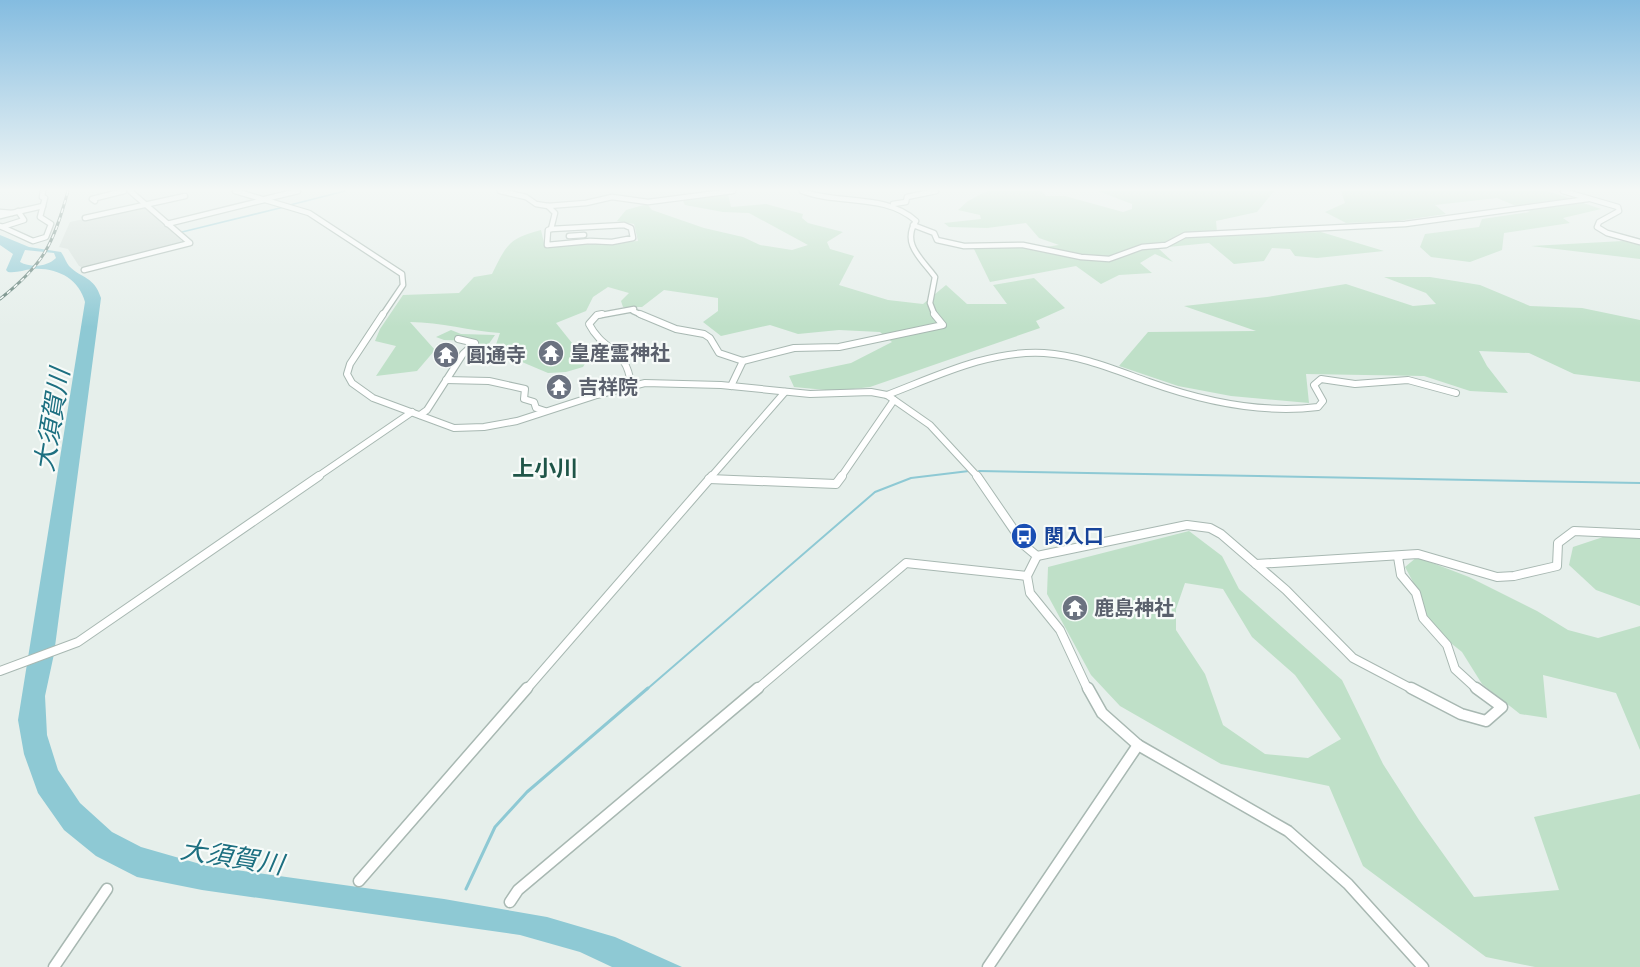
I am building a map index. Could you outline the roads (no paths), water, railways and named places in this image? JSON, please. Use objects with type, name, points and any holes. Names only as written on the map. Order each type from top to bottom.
[{"type":"street","points":[[23,236],[33,241],[45,236]]},
{"type":"street","points":[[84,270],[190,243],[182,236]]},
{"type":"street","points":[[344,236],[404,276],[403,285],[351,364],[347,374],[352,383],[374,398],[450,427],[465,428],[502,424],[645,383],[731,386],[823,394],[871,392],[891,398],[930,425],[976,474],[1025,546],[1037,556]]},
{"type":"street","points":[[548,236],[547,245],[590,241],[612,242],[633,238],[633,236]]},
{"type":"street","points":[[569,236],[569,244]]},
{"type":"street","points":[[611,236],[612,242]]},
{"type":"street","points":[[631,386],[628,366],[615,351],[601,344],[591,329],[589,324],[597,315],[634,309],[633,311],[676,329],[704,334],[710,338],[719,352],[743,361],[794,348],[839,347],[943,325],[929,308],[928,299],[934,277],[909,243],[909,236]]},
{"type":"street","points":[[936,236],[938,240],[948,244],[1016,244],[1089,257],[1106,257],[1122,256],[1142,247],[1166,245],[1180,236]]},
{"type":"street","points":[[1621,236],[1640,242]]},
{"type":"street","points":[[420,415],[427,410],[463,354],[475,343],[458,339]]},
{"type":"street","points":[[709,479],[836,484],[891,398],[994,356],[1027,353],[1069,357],[1096,362],[1171,390],[1254,406],[1302,410],[1318,407],[1323,401],[1314,385],[1321,379],[1355,384],[1408,380],[1456,393]]},
{"type":"street","points":[[731,386],[743,361]]},
{"type":"street","points":[[446,380],[489,381],[525,389],[524,399],[534,402],[536,408],[545,411]]},
{"type":"street","points":[[358,881],[785,392]]},
{"type":"street","points":[[0,671],[78,642],[412,412]]},
{"type":"street","points":[[1037,556],[1195,525],[1216,531],[1256,564],[1353,658],[1461,714],[1486,721],[1502,707],[1488,699],[1455,669],[1451,651],[1423,618],[1416,593],[1401,575],[1398,557]]},
{"type":"street","points":[[1256,564],[1418,554],[1432,556],[1490,576],[1503,576],[1557,566],[1558,543],[1574,531],[1640,534]]},
{"type":"street","points":[[1037,556],[1027,576],[1031,597],[1065,639],[1102,713],[1138,745],[1288,831],[1348,884],[1423,967]]},
{"type":"street","points":[[510,902],[518,890],[906,563],[1027,576]]},
{"type":"street","points":[[988,967],[1138,745]]},
{"type":"street","points":[[54,967],[107,889]]},
{"type":"water","points":[[0,236],[29,247],[61,252],[69,266],[95,286],[101,298],[54,654],[45,696],[47,735],[58,770],[80,803],[112,832],[141,847],[207,866],[444,899],[547,917],[615,937],[682,967],[612,967],[580,952],[520,935],[202,890],[137,877],[96,856],[64,830],[38,793],[24,754],[18,720],[85,302],[78,287],[58,272],[32,269],[8,272],[6,270],[13,254],[0,245]],"holes":[[[25,250],[54,253],[56,258],[39,266],[20,262]]]},
{"type":"waterway","points":[[646,690],[875,492],[911,478],[969,471]]},
{"type":"waterway","points":[[979,471],[1640,483]]},
{"type":"waterway","points":[[466,889],[495,827],[527,792],[648,688]]},
{"type":"railway","points":[[0,299],[37,264],[53,236]]},
{"type":"place","name":"皇産霊神社","points":[[551,353]]},
{"type":"place","name":"圓通寺","points":[[446,355]]},
{"type":"place","name":"吉祥院","points":[[559,387]]},
{"type":"place","name":"関入口","points":[[1024,536]]},
{"type":"place","name":"鹿島神社","points":[[1075,608]]},
{"type":"district","name":"上小川","points":[[545,468]]},
{"type":"water label","name":"大須賀川","points":[[52,420]]},
{"type":"water label","name":"大須賀川","points":[[232,857]]}]
